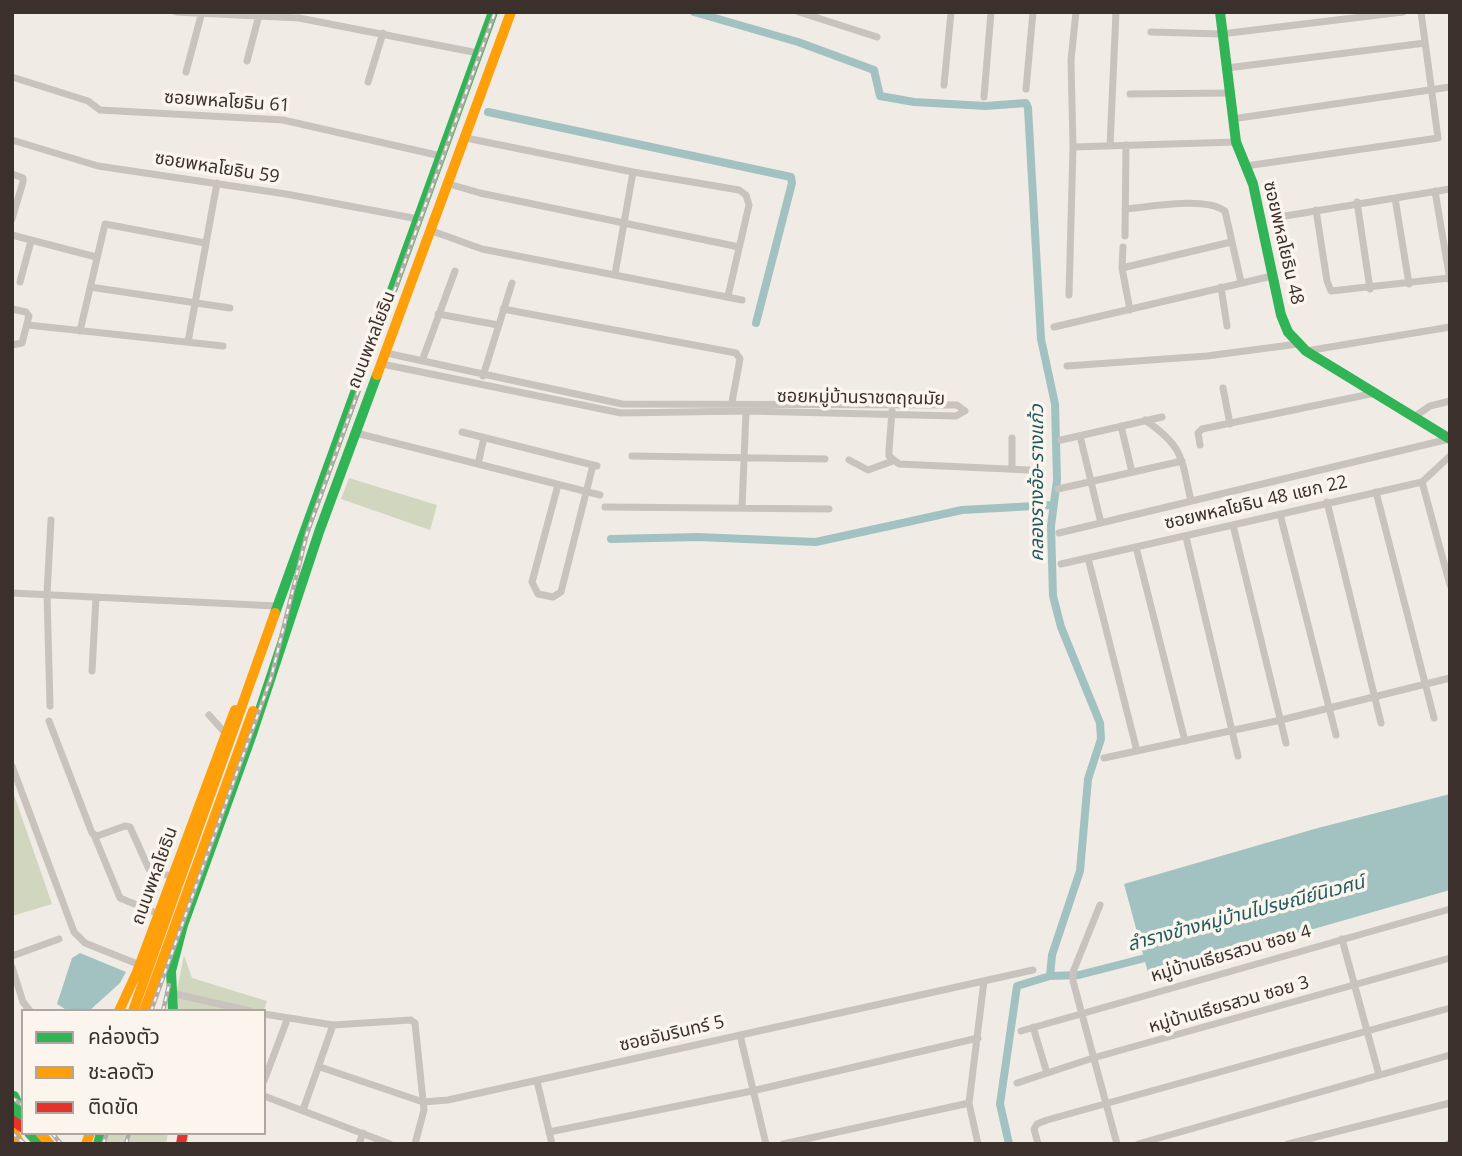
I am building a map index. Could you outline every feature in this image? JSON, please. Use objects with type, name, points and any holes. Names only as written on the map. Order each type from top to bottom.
[{"type":"main road","name":"ถนนพหลโยธิน","points":[[125,1009],[234,734],[276,606],[493,12]]},
{"type":"main road","name":"ถนนพหลโยธิน","points":[[145,1009],[241,740],[267,681],[511,12]]},
{"type":"main road","name":"ซอยพหลโยธิน 48","points":[[1220,12],[1236,142],[1253,184],[1284,325],[1301,348]]},
{"type":"main road","points":[[460,102],[477,106]]},
{"type":"main road","points":[[1301,348],[1450,439]]},
{"type":"main road","name":"ถนนพหลโยธิน","points":[[125,1009],[226,734],[253,675]]},
{"type":"main road","name":"ถนนพหลโยธิน","points":[[173,1009],[171,993],[177,943],[255,724],[267,681]]},
{"type":"main road","points":[[12,1129],[22,1144]]},
{"type":"street","points":[[176,12],[259,15],[383,33],[478,53]]},
{"type":"street","points":[[799,12],[877,37]]},
{"type":"street","points":[[944,85],[951,12]]},
{"type":"street","points":[[984,97],[991,12]]},
{"type":"street","points":[[1026,89],[1033,12]]},
{"type":"street","points":[[1069,295],[1073,147],[1071,60],[1076,12]]},
{"type":"street","points":[[1110,146],[1116,12]]},
{"type":"street","points":[[1152,32],[1221,34],[1403,12]]},
{"type":"street","points":[[1246,166],[1433,141],[1438,136],[1421,12]]},
{"type":"street","points":[[186,72],[202,13]]},
{"type":"street","points":[[247,61],[259,15]]},
{"type":"street","points":[[368,82],[383,33]]},
{"type":"street","points":[[1227,68],[1425,43]]},
{"type":"street","name":"ซอยพหลโยธิน 61","points":[[12,77],[88,101],[100,110],[283,120],[441,156]]},
{"type":"street","points":[[1233,119],[1450,87]]},
{"type":"street","points":[[1130,94],[1229,93]]},
{"type":"street","points":[[466,138],[633,173],[738,190],[746,195],[749,205],[728,296]]},
{"type":"street","name":"ซอยพหลโยธิน 59","points":[[12,140],[98,166],[217,183],[418,219]]},
{"type":"street","points":[[1073,147],[1236,142]]},
{"type":"street","points":[[1125,236],[1126,145]]},
{"type":"street","points":[[615,274],[633,173]]},
{"type":"street","points":[[12,174],[23,178],[23,182],[12,219]]},
{"type":"street","points":[[188,342],[217,183]]},
{"type":"street","points":[[449,184],[480,193],[739,247]]},
{"type":"street","points":[[1285,216],[1357,202],[1450,189]]},
{"type":"street","points":[[1316,210],[1329,288],[1336,292],[1450,279],[1435,191]]},
{"type":"street","points":[[1395,198],[1409,284]]},
{"type":"street","points":[[1357,202],[1370,289]]},
{"type":"street","points":[[1125,209],[1202,203],[1225,211],[1241,282]]},
{"type":"street","points":[[80,331],[102,227],[108,223],[205,243]]},
{"type":"street","points":[[432,231],[482,249],[742,300]]},
{"type":"street","points":[[12,235],[96,257]]},
{"type":"street","points":[[20,282],[31,240]]},
{"type":"street","points":[[1122,268],[1231,242]]},
{"type":"street","points":[[1124,247],[1122,268],[1130,310]]},
{"type":"street","points":[[422,361],[455,271]]},
{"type":"street","points":[[1054,327],[1272,276]]},
{"type":"street","points":[[480,383],[512,283]]},
{"type":"street","points":[[90,287],[230,308]]},
{"type":"street","points":[[1221,287],[1227,326]]},
{"type":"street","points":[[12,309],[27,313],[28,325],[22,343],[12,345]]},
{"type":"street","points":[[503,309],[736,353],[740,359],[732,402]]},
{"type":"street","points":[[438,314],[498,325]]},
{"type":"street","points":[[28,325],[223,346]]},
{"type":"street","points":[[1067,366],[1301,348],[1450,327]]},
{"type":"street","name":"ซอยหมู่บ้านราชตฤณมัย","points":[[384,359],[422,361],[622,404],[683,407],[746,411],[956,416],[965,411],[957,405],[732,402],[683,407],[612,412],[384,359]]},
{"type":"street","points":[[1223,388],[1230,424]]},
{"type":"street","points":[[1200,444],[1199,431],[1376,393]]},
{"type":"street","points":[[1414,417],[1430,406],[1450,401]]},
{"type":"street","points":[[821,413],[822,403]]},
{"type":"street","points":[[892,403],[889,450],[893,461],[899,464],[1029,470]]},
{"type":"street","points":[[742,508],[746,411]]},
{"type":"street","points":[[1061,440],[1162,416]]},
{"type":"street","points":[[1144,420],[1174,442],[1182,461],[1191,501]]},
{"type":"street","points":[[1121,426],[1132,472]]},
{"type":"street","points":[[462,432],[595,466],[586,491],[561,592],[553,597],[538,593],[532,582],[558,485]]},
{"type":"street","points":[[356,433],[600,495]]},
{"type":"street","points":[[1080,436],[1101,523]]},
{"type":"street","points":[[478,464],[484,438]]},
{"type":"street","points":[[1012,438],[1012,469]]},
{"type":"street","points":[[1059,533],[1450,439]]},
{"type":"street","points":[[632,456],[825,459]]},
{"type":"street","points":[[1450,456],[1422,482],[1450,585]]},
{"type":"street","points":[[849,460],[868,470],[893,461]]},
{"type":"street","points":[[1058,489],[1182,461]]},
{"type":"street","name":"ซอยพหลโยธิน 48 แยก 22","points":[[1061,564],[1422,482]]},
{"type":"street","points":[[1376,492],[1423,685],[1434,718]]},
{"type":"street","points":[[1327,502],[1381,723]]},
{"type":"street","points":[[606,506],[829,509]]},
{"type":"street","points":[[1280,514],[1336,735]]},
{"type":"street","points":[[50,706],[47,594],[51,520]]},
{"type":"street","points":[[1233,525],[1286,743]]},
{"type":"street","points":[[1186,537],[1238,756]]},
{"type":"street","points":[[1136,548],[1185,741]]},
{"type":"street","points":[[1088,558],[1137,751]]},
{"type":"street","points":[[12,593],[276,606]]},
{"type":"street","points":[[92,671],[96,597]]},
{"type":"street","points":[[1104,758],[1281,720],[1450,678]]},
{"type":"street","points":[[209,715],[226,734]]},
{"type":"street","points":[[49,721],[120,898],[159,914]]},
{"type":"street","points":[[12,766],[74,932],[85,943],[140,965]]},
{"type":"street","points":[[94,835],[128,826],[149,869],[173,877]]},
{"type":"street","points":[[1100,905],[1073,976],[1117,1144]]},
{"type":"street","name":"หมู่บ้านเธียรสวน ซอย 4","points":[[1021,1031],[1450,909]]},
{"type":"street","points":[[12,956],[59,939]]},
{"type":"street","points":[[1342,939],[1380,1075]]},
{"type":"street","name":"หมู่บ้านเธียรสวน ซอย 3","points":[[1017,1083],[1093,1058],[1450,958]]},
{"type":"street","points":[[12,967],[23,1002],[28,1009]]},
{"type":"street","name":"ซอยอัมรินทร์ 5","points":[[320,1067],[423,1102],[537,1081],[1033,970]]},
{"type":"street","points":[[978,1144],[970,1103],[984,981]]},
{"type":"street","points":[[171,993],[241,1009]]},
{"type":"street","points":[[1038,1144],[1034,1129],[1037,1124],[1450,1008]]},
{"type":"street","points":[[266,1015],[287,1020],[332,1025],[411,1020],[418,1028],[423,1102],[415,1144]]},
{"type":"street","points":[[266,1076],[287,1020]]},
{"type":"street","points":[[303,1110],[320,1067],[332,1025]]},
{"type":"street","points":[[1033,1027],[1046,1073]]},
{"type":"street","points":[[740,1035],[766,1144]]},
{"type":"street","points":[[549,1132],[752,1091],[978,1038]]},
{"type":"street","points":[[1138,1144],[1450,1055]]},
{"type":"street","points":[[537,1081],[552,1144]]},
{"type":"street","points":[[266,1097],[390,1144]]},
{"type":"street","points":[[783,1144],[970,1103]]},
{"type":"street","points":[[1288,1144],[1317,1140],[1450,1103]]},
{"type":"street","points":[[359,1144],[363,1133]]},
{"type":"green space","points":[[349,478],[437,505],[430,530],[341,499]]},
{"type":"green space","points":[[12,789],[52,904],[12,916]]},
{"type":"green space","points":[[184,955],[192,978],[267,1001],[265,1009],[179,1009],[176,995]]},
{"type":"green space","points":[[103,1135],[168,1135],[166,1144],[100,1144]]},
{"type":"water","points":[[1450,794],[1450,890],[1149,976],[1124,884],[1318,828]]},
{"type":"water","points":[[80,953],[126,972],[120,983],[91,1009],[65,1009],[57,1004],[72,958]]},
{"type":"waterway","name":"คลองรางอ้อ-รางแก้ว","points":[[694,12],[798,42],[874,70],[880,96],[914,102],[986,106],[1026,103],[1028,108],[1041,339],[1055,404],[1057,480],[1051,526],[1053,596],[1061,627],[1100,723],[1101,739],[1088,779],[1080,871],[1052,955],[1050,976],[1017,986],[1000,1104],[1009,1144]]},
{"type":"waterway","points":[[488,112],[791,177],[792,183],[756,323]]},
{"type":"waterway","points":[[611,539],[698,537],[816,542],[962,510],[1053,505]]},
{"type":"waterway","name":"ลำรางข้างหมู่บ้านไปรษณีย์นิเวศน์","points":[[1050,976],[1079,975],[1153,956]]},
{"type":"railway","points":[[152,1009],[271,678],[307,533],[495,12]]},
{"type":"railway","points":[[163,1009],[169,985]]},
{"type":"railway","points":[[12,1098],[21,1104]]},
{"type":"railway","points":[[12,1133],[25,1144]]},
{"type":"railway","points":[[54,1135],[61,1144]]},
{"type":"railway","points":[[103,1144],[106,1135]]},
{"type":"railway","points":[[126,1144],[128,1135]]},
{"type":"traffic: fast","points":[[275,613],[493,12]]},
{"type":"traffic: fast","points":[[1220,12],[1236,142],[1253,184],[1281,315],[1288,332],[1306,351],[1450,439]]},
{"type":"traffic: fast","points":[[173,1009],[171,971],[183,925],[252,734],[319,532],[377,375]]},
{"type":"traffic: fast","points":[[14,1096],[21,1111]]},
{"type":"traffic: fast","points":[[12,1109],[21,1116]]},
{"type":"traffic: fast","points":[[20,1122],[21,1118]]},
{"type":"traffic: fast","points":[[31,1135],[39,1144]]},
{"type":"traffic: fast","points":[[98,1144],[100,1135]]},
{"type":"traffic: slow","points":[[377,375],[511,12]]},
{"type":"traffic: slow","points":[[134,1009],[275,613]]},
{"type":"traffic: slow","points":[[120,1009],[137,972],[235,710]]},
{"type":"traffic: slow","points":[[145,1009],[253,711]]},
{"type":"traffic: slow","points":[[12,1129],[20,1144]]},
{"type":"traffic: slow","points":[[42,1135],[50,1144]]},
{"type":"traffic: slow","points":[[86,1144],[89,1135]]},
{"type":"traffic: jam","points":[[12,1120],[21,1127]]},
{"type":"traffic: jam","points":[[181,1144],[183,1135]]}]
